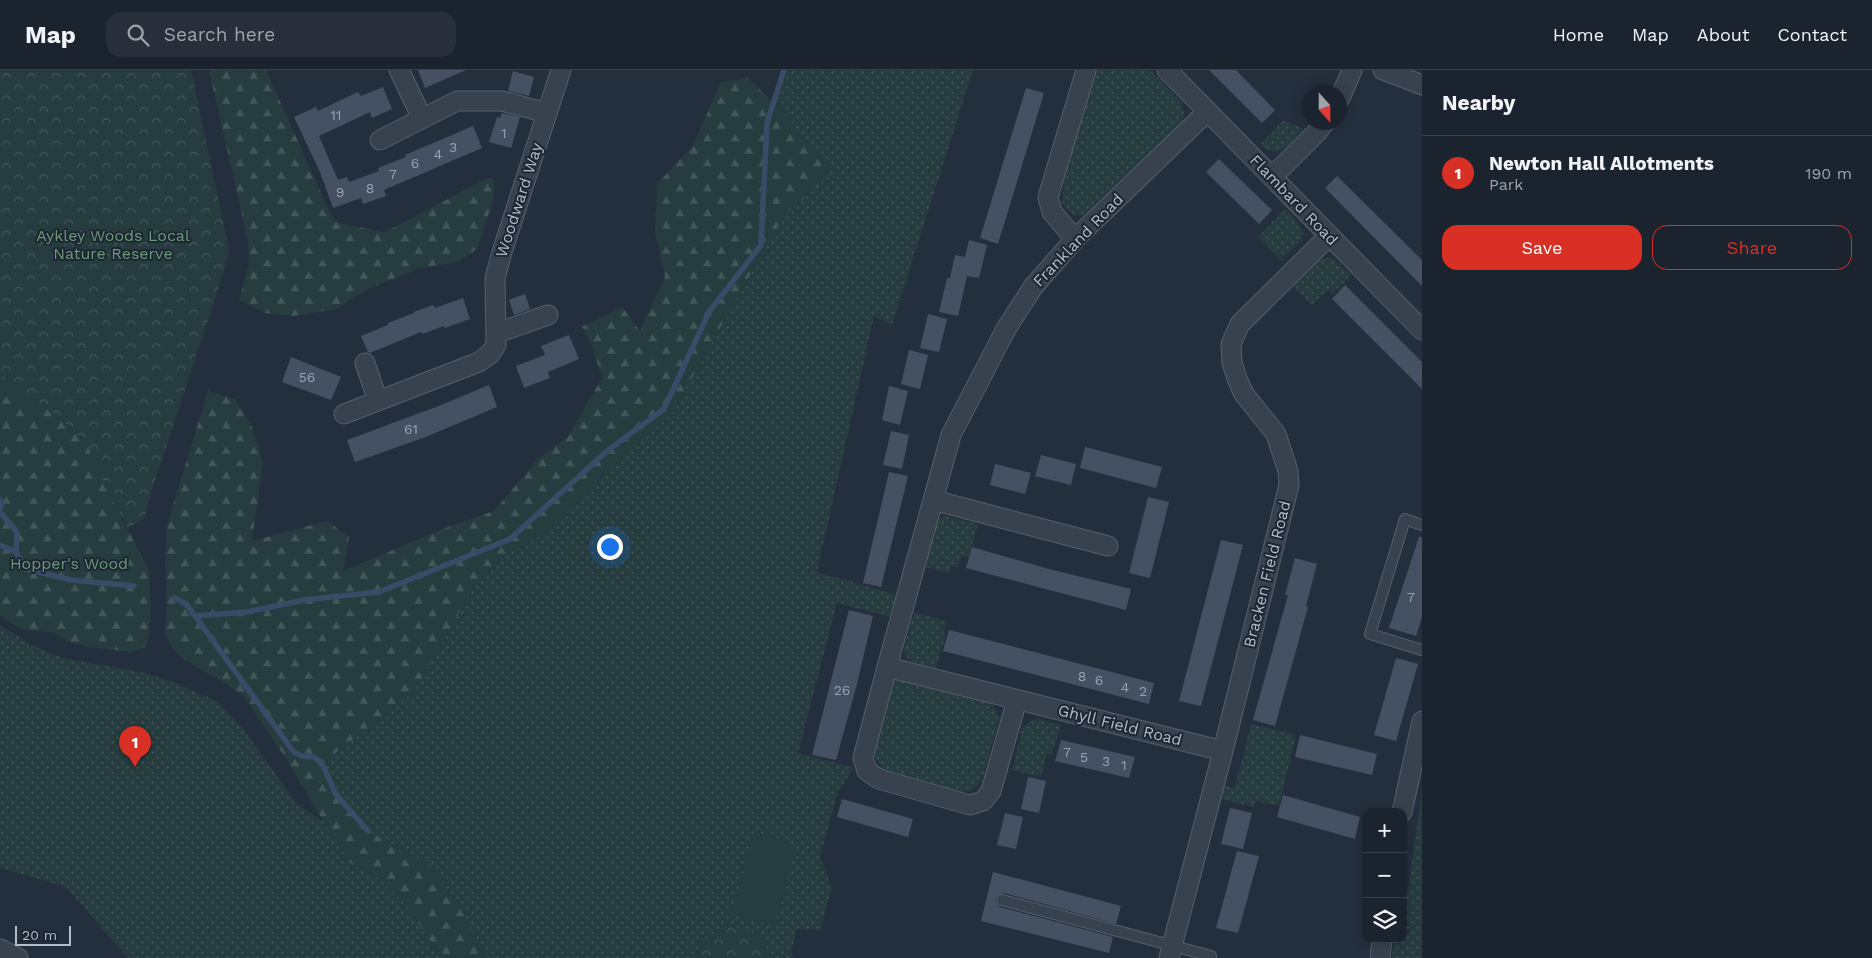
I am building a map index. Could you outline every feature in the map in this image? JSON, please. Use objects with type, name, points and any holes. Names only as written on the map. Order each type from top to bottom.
[{"type":"street","points":[[399,70],[422,118]]},
{"type":"street","name":"Woodward Way","points":[[344,414],[479,362],[490,354],[496,345],[495,278],[561,70]]},
{"type":"street","points":[[1076,239],[1052,212],[1048,197],[1086,70]]},
{"type":"street","name":"Flambard Road","points":[[1167,70],[1422,330]]},
{"type":"street","points":[[1346,85],[1352,70]]},
{"type":"street","points":[[1383,70],[1422,85]]},
{"type":"street","points":[[380,140],[457,101],[502,101],[547,113]]},
{"type":"street","name":"Frankland Road","points":[[887,667],[951,435],[1006,329],[1032,287],[1076,239],[1208,112]]},
{"type":"street","points":[[1272,176],[1319,130]]},
{"type":"street","name":"Bracken Field Road","points":[[1170,952],[1289,485],[1288,471],[1276,434],[1244,394],[1238,381],[1232,363],[1231,344],[1240,324],[1329,236]]},
{"type":"street","points":[[497,333],[548,315]]},
{"type":"street","points":[[365,363],[378,401]]},
{"type":"street","points":[[933,500],[1108,546]]},
{"type":"street","points":[[887,667],[863,758],[867,771],[879,779],[970,805],[983,801],[991,791],[1017,700]]},
{"type":"street","name":"Ghyll Field Road","points":[[887,667],[1223,750]]},
{"type":"street","points":[[1403,808],[1422,721]]},
{"type":"street","points":[[1380,958],[1382,943]]},
{"type":"street","points":[[0,949],[18,958]]},
{"type":"lane","points":[[1422,525],[1405,519],[1370,634],[1422,650]]},
{"type":"lane","points":[[1002,900],[1170,952],[1211,956]]},
{"type":"green space","name":"Aykley Woods Local Nature Reserve","points":[[0,70],[191,70],[229,249],[224,271],[144,519],[128,528],[104,484],[86,442],[50,410],[20,400],[2,374],[0,331]]},
{"type":"green space","points":[[209,70],[266,70],[330,213],[337,223],[385,232],[488,178],[495,180],[493,201],[477,249],[457,262],[421,268],[370,288],[336,309],[294,316],[265,313],[239,300],[249,264],[248,241]]},
{"type":"green space","points":[[784,70],[973,70],[892,325],[874,316],[817,572],[897,595],[890,617],[837,603],[798,753],[854,768],[838,792],[820,856],[832,888],[820,930],[797,929],[791,952],[794,958],[770,958],[771,956],[700,942],[696,958],[488,958],[477,945],[466,916],[430,865],[368,831],[335,793],[322,763],[413,693],[471,592],[505,554],[542,535],[672,413],[783,217],[834,171],[774,102]]},
{"type":"green space","points":[[1096,70],[1150,70],[1182,103],[1184,113],[1182,122],[1170,134],[1085,213],[1081,216],[1074,216],[1062,203],[1065,172]]},
{"type":"green space","points":[[748,78],[786,114],[806,141],[835,170],[783,217],[672,413],[542,535],[505,554],[471,592],[413,693],[322,763],[335,793],[368,831],[430,865],[466,916],[477,945],[488,958],[446,958],[435,949],[409,908],[376,876],[350,863],[285,757],[245,698],[225,683],[183,659],[174,650],[165,632],[167,525],[208,391],[235,399],[252,427],[263,462],[252,541],[327,521],[349,537],[343,571],[445,528],[494,511],[538,459],[568,437],[602,378],[592,346],[582,327],[622,307],[640,331],[665,277],[655,232],[657,184],[693,146],[721,82]]},
{"type":"green space","points":[[1284,120],[1302,129],[1289,145],[1279,151],[1267,150],[1260,145]]},
{"type":"green space","points":[[1285,209],[1299,225],[1302,235],[1301,240],[1296,246],[1281,260],[1258,237]]},
{"type":"green space","points":[[1320,258],[1333,258],[1351,275],[1333,293],[1329,289],[1312,305],[1291,285]]},
{"type":"green space","name":"Hopper's Wood","points":[[0,331],[2,374],[20,400],[50,410],[86,442],[104,484],[149,570],[151,610],[146,647],[131,652],[90,647],[66,641],[56,633],[21,629],[0,616]]},
{"type":"green space","points":[[944,516],[978,524],[969,557],[961,556],[958,567],[951,566],[950,573],[926,567],[937,523]]},
{"type":"green space","points":[[914,612],[946,621],[943,633],[946,634],[936,668],[912,662],[905,655],[904,649]]},
{"type":"green space","points":[[0,625],[31,645],[63,658],[145,673],[176,683],[218,702],[244,730],[297,804],[324,822],[350,863],[376,876],[409,908],[435,949],[446,958],[128,958],[66,887],[0,868]]},
{"type":"green space","points":[[905,679],[989,701],[996,710],[999,719],[981,782],[970,791],[956,792],[884,770],[876,759],[872,746],[890,681]]},
{"type":"green space","points":[[1037,719],[1061,725],[1052,754],[1047,754],[1041,777],[1012,770],[1022,728],[1030,721]]},
{"type":"green space","points":[[1251,724],[1296,735],[1279,806],[1256,801],[1254,807],[1218,798],[1222,785],[1235,788]]},
{"type":"green space","points":[[1422,791],[1422,958],[1392,958],[1394,943],[1407,943],[1408,891]]},
{"type":"green space","points":[[753,833],[796,845],[775,926],[732,914]]},
{"type":"green space","points":[[727,926],[758,931],[771,956],[770,958],[696,958],[700,942]]},
{"type":"building","points":[[418,70],[466,70],[425,88]]},
{"type":"building","points":[[1209,70],[1236,70],[1275,110],[1262,123]]},
{"type":"building","points":[[513,71],[534,77],[529,96],[508,91]]},
{"type":"building","points":[[383,87],[392,109],[372,118],[370,112],[319,136],[338,180],[347,177],[349,182],[379,171],[378,168],[406,157],[405,155],[473,126],[482,148],[384,190],[386,196],[363,204],[361,198],[333,208],[320,172],[294,117],[316,107],[318,111],[358,92],[361,96]]},
{"type":"building","points":[[1026,88],[1044,93],[998,244],[980,238]]},
{"type":"building","points":[[502,113],[520,117],[511,148],[489,142],[497,117],[500,118]]},
{"type":"building","points":[[1219,159],[1272,210],[1259,224],[1206,172]]},
{"type":"building","points":[[1337,176],[1422,260],[1422,286],[1325,188]]},
{"type":"building","points":[[969,240],[987,245],[979,278],[967,276],[958,316],[939,312],[955,255],[965,257]]},
{"type":"building","points":[[1345,285],[1422,362],[1422,389],[1332,299]]},
{"type":"building","points":[[525,294],[530,309],[514,315],[509,300]]},
{"type":"building","points":[[463,298],[470,319],[445,328],[444,326],[422,334],[421,332],[370,353],[368,352],[361,336],[414,312],[433,305],[435,308]]},
{"type":"building","points":[[928,314],[947,319],[939,352],[920,348]]},
{"type":"building","points":[[569,335],[579,359],[548,372],[550,378],[524,388],[516,366],[545,355],[541,346]]},
{"type":"building","points":[[909,350],[928,355],[920,389],[901,384]]},
{"type":"building","points":[[291,357],[341,377],[331,400],[282,382]]},
{"type":"building","points":[[489,385],[497,407],[423,438],[355,462],[347,440]]},
{"type":"building","points":[[889,386],[908,391],[900,425],[882,420]]},
{"type":"building","points":[[891,431],[909,435],[902,469],[883,465]]},
{"type":"building","points":[[1085,447],[1162,467],[1156,488],[1080,468]]},
{"type":"building","points":[[1041,455],[1076,464],[1071,485],[1035,476]]},
{"type":"building","points":[[995,464],[1031,473],[1025,494],[990,485]]},
{"type":"building","points":[[889,472],[908,476],[881,587],[863,583]]},
{"type":"building","points":[[1148,497],[1169,502],[1150,578],[1129,573]]},
{"type":"building","points":[[1419,537],[1422,537],[1422,617],[1416,636],[1389,628]]},
{"type":"building","points":[[1221,540],[1243,545],[1201,706],[1179,701]]},
{"type":"building","points":[[972,547],[1049,569],[1131,589],[1126,610],[966,568]]},
{"type":"building","points":[[1295,558],[1317,564],[1306,606],[1308,607],[1275,726],[1253,720],[1288,595],[1285,595]]},
{"type":"building","points":[[849,610],[873,616],[836,760],[812,755]]},
{"type":"building","points":[[949,630],[1154,683],[1149,704],[943,651]]},
{"type":"building","points":[[1396,658],[1418,664],[1396,741],[1374,735]]},
{"type":"building","points":[[1300,735],[1377,754],[1372,775],[1295,757]]},
{"type":"building","points":[[1061,740],[1135,757],[1129,778],[1055,761]]},
{"type":"building","points":[[1028,777],[1046,781],[1039,813],[1021,809]]},
{"type":"building","points":[[1283,795],[1360,817],[1355,839],[1277,817]]},
{"type":"building","points":[[842,799],[913,819],[908,837],[837,817]]},
{"type":"building","points":[[1230,808],[1252,813],[1243,849],[1221,844]]},
{"type":"building","points":[[1005,813],[1023,817],[1016,849],[997,845]]},
{"type":"building","points":[[1237,851],[1259,856],[1238,933],[1216,928]]},
{"type":"building","points":[[993,872],[1121,906],[1116,924],[1004,893],[998,895],[995,899],[1000,907],[1113,937],[1109,953],[981,921]]},
{"type":"waterway","points":[[175,598],[186,604],[195,616],[247,612],[304,600],[379,592],[510,539],[607,451],[664,409],[709,312],[761,245],[767,123],[784,70]]},
{"type":"waterway","points":[[0,500],[2,503],[0,508]]},
{"type":"waterway","points":[[0,512],[17,532],[16,552]]},
{"type":"waterway","points":[[0,545],[16,552],[26,569],[71,580],[134,586]]},
{"type":"waterway","points":[[195,616],[293,751],[301,756],[314,757],[322,763],[335,793],[368,831]]},
{"type":"place","name":"Newton Hall Allotments","points":[[135,767]]}]
